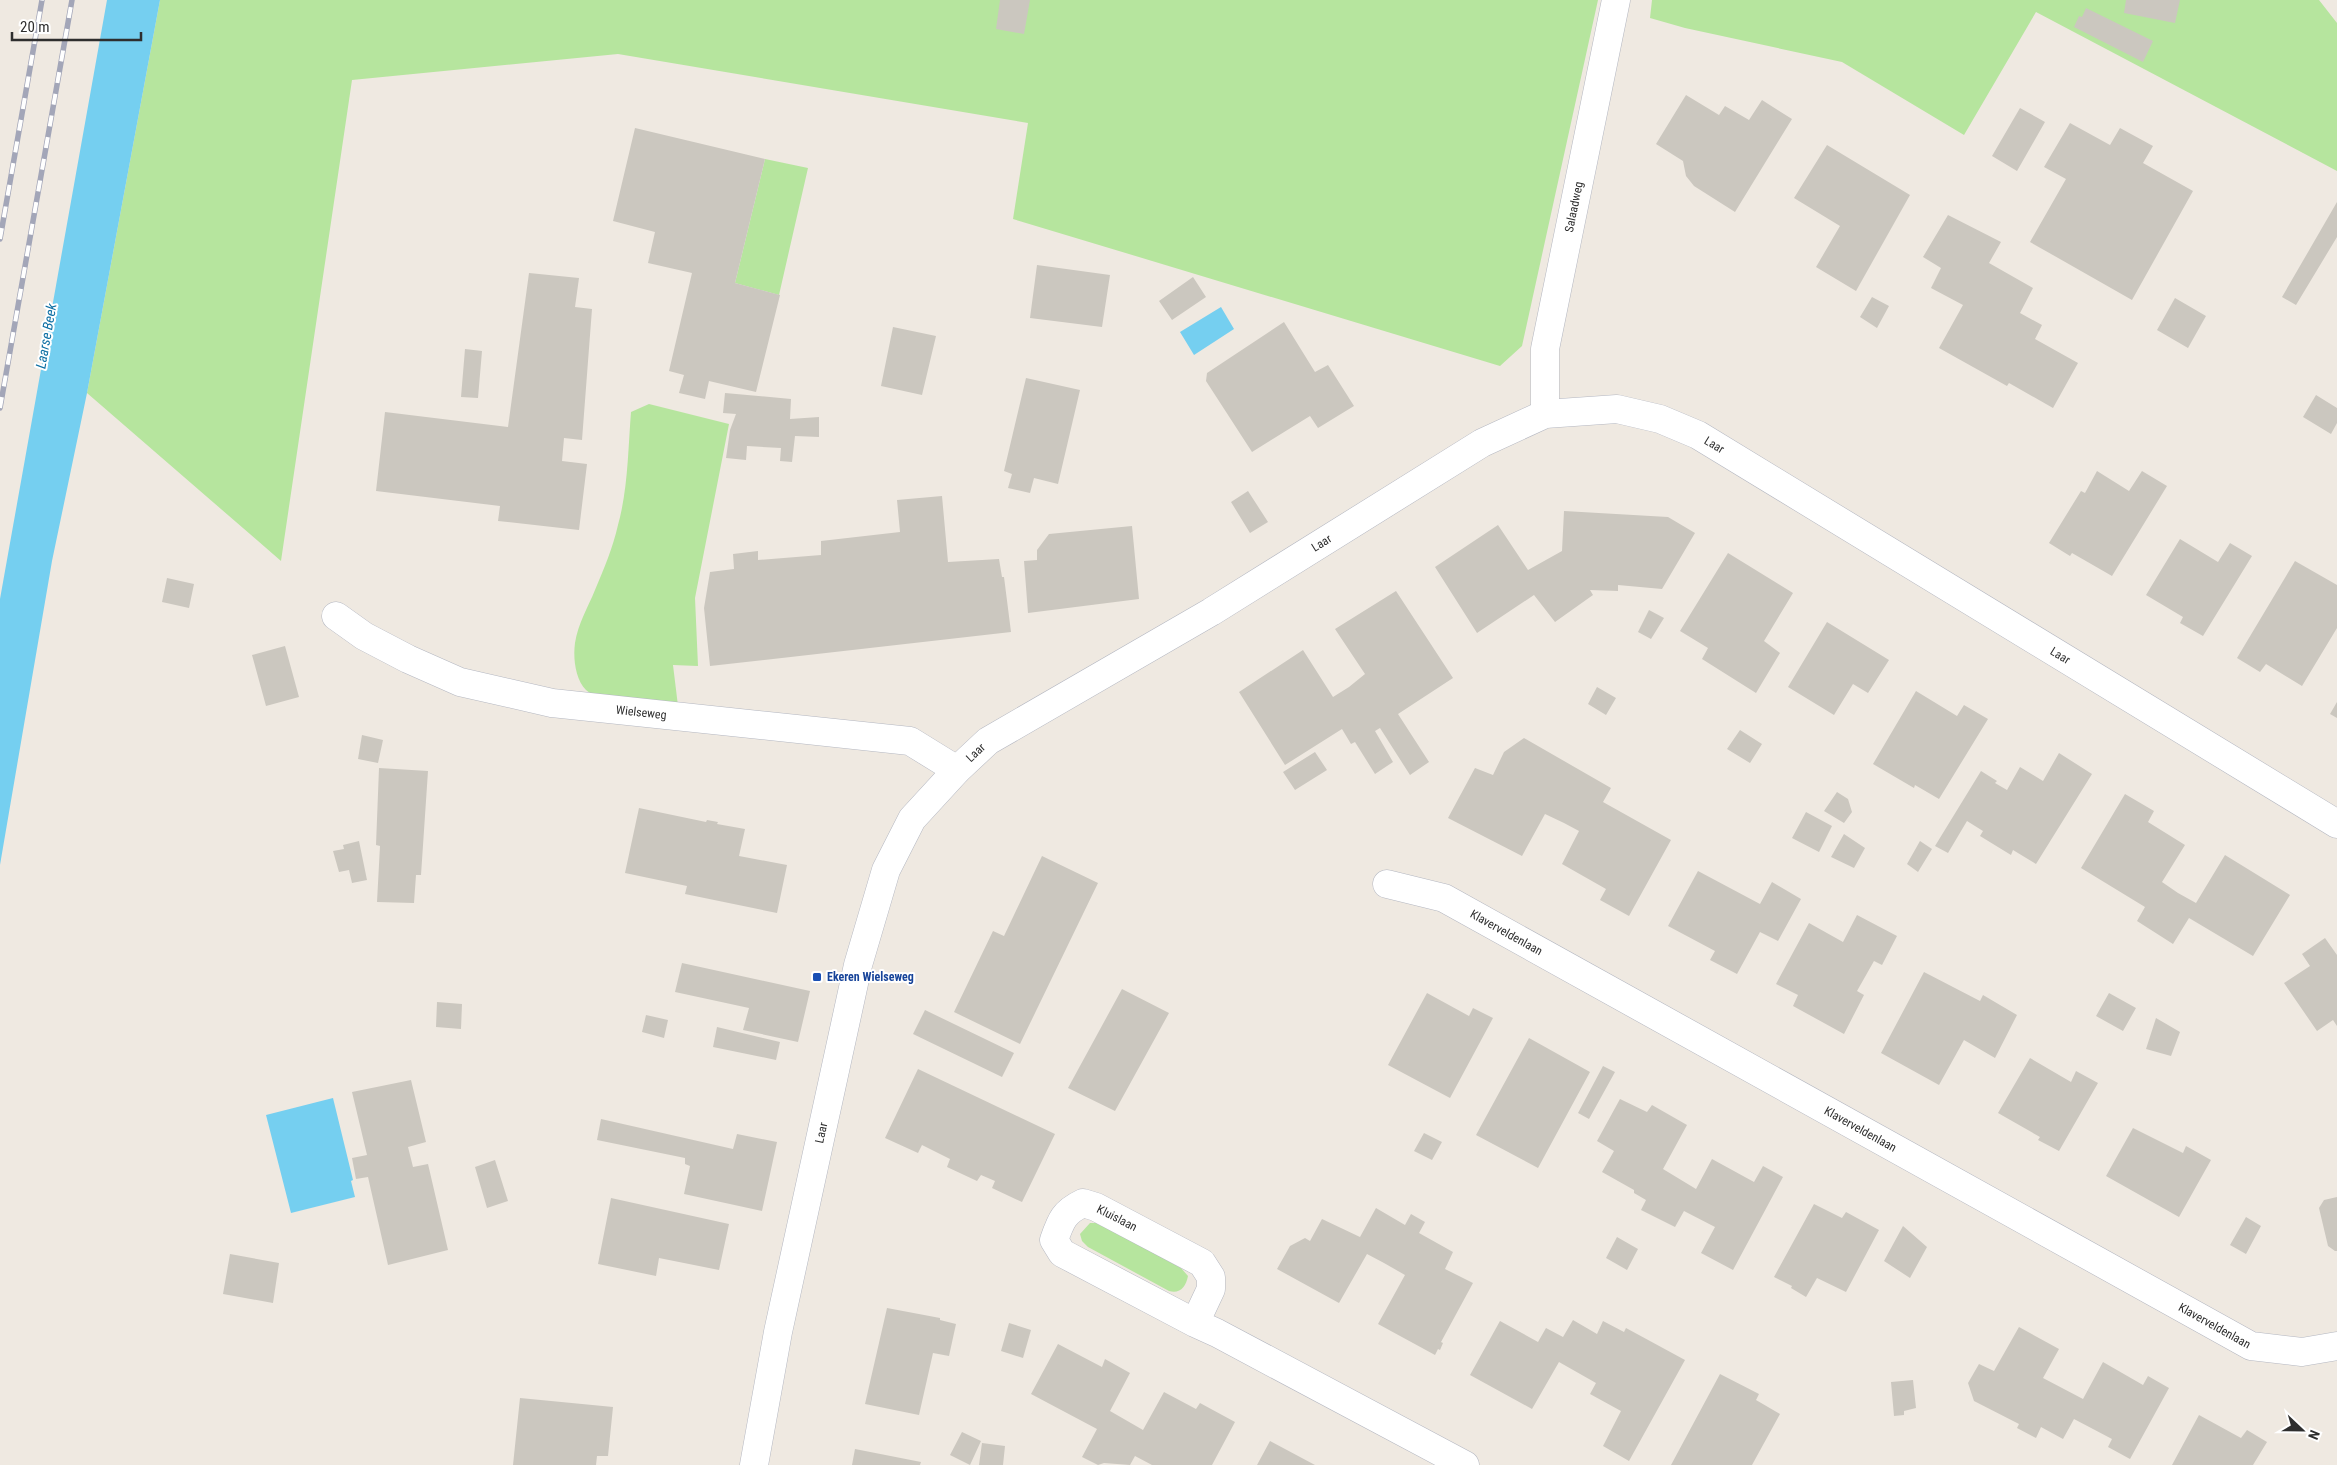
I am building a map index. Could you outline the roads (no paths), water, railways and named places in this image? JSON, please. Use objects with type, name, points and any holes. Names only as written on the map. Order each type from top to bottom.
[{"type":"street","name":"Salaadweg","points":[[1546,414],[1545,349],[1616,0]]},
{"type":"street","name":"Laar","points":[[754,1465],[778,1332],[858,965],[886,870],[912,819],[956,770],[988,741],[1211,612],[1482,443],[1546,414],[1617,409],[1660,419],[1698,435],[2337,824]]},
{"type":"street","name":"Wielseweg","points":[[336,616],[364,636],[399,655],[460,682],[552,703],[910,741],[956,770]]},
{"type":"street","name":"Klaverveldenlaan","points":[[1387,884],[1444,898],[2251,1346],[2302,1352],[2337,1346]]},
{"type":"street","name":"Kluislaan","points":[[1195,1323],[1211,1289],[1211,1277],[1202,1263],[1096,1207],[1083,1203],[1069,1210],[1060,1223],[1054,1240],[1062,1253],[1464,1465]]},
{"type":"water","points":[[107,0],[160,0],[87,393],[52,561],[0,865],[0,599]]},
{"type":"water","points":[[1221,307],[1234,329],[1194,355],[1180,332]]},
{"type":"water","points":[[333,1098],[353,1180],[351,1181],[355,1197],[291,1213],[266,1115]]},
{"type":"railway","points":[[0,239],[42,0]]},
{"type":"railway","points":[[0,408],[72,0]]},
{"type":"place","name":"Ekeren Wielseweg","points":[[817,977]]},
{"type":"water label","name":"Laarse Beek","points":[[46,336]]}]
